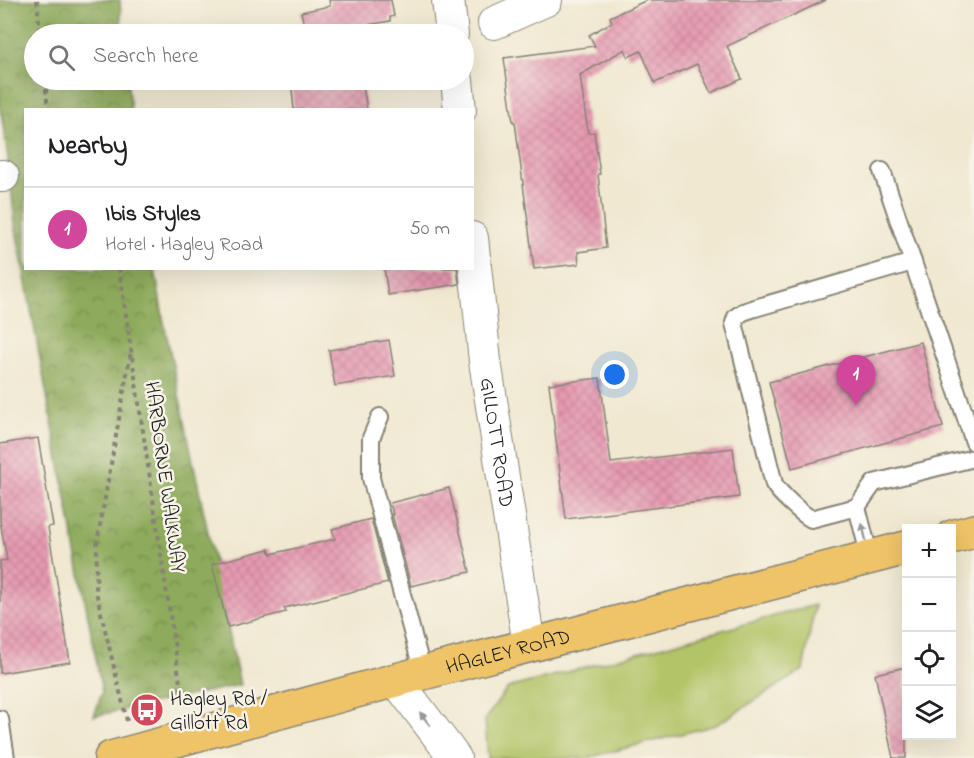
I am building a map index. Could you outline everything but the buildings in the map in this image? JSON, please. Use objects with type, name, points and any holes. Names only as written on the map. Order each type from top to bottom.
[{"type":"highway","points":[[956,536],[974,531]]},
{"type":"highway","name":"HAGLEY ROAD","points":[[123,755],[409,676],[902,550]]},
{"type":"street","points":[[448,0],[451,24]]},
{"type":"street","points":[[494,23],[546,0]]},
{"type":"street","points":[[458,90],[460,108]]},
{"type":"street","name":"GILLOTT ROAD","points":[[474,257],[485,361],[529,645]]},
{"type":"street","points":[[409,676],[455,758]]},
{"type":"lane","points":[[882,171],[974,442]]},
{"type":"lane","points":[[913,262],[755,308],[736,317],[734,323],[774,484],[778,491],[811,519],[857,507],[874,483],[974,458]]},
{"type":"lane","points":[[380,417],[371,438],[371,478],[409,676]]},
{"type":"lane","points":[[857,507],[870,558]]},
{"type":"lane","points":[[0,719],[6,758]]},
{"type":"path","points":[[37,0],[39,24]]},
{"type":"path","points":[[46,90],[48,108]]},
{"type":"path","name":"HARBORNE WALKWAY","points":[[119,270],[181,690]]},
{"type":"path","points":[[123,755],[96,592],[97,543],[132,347]]},
{"type":"green space","points":[[0,0],[120,0],[121,24],[24,24],[24,90],[128,90],[131,108],[24,108],[24,270],[155,270],[163,318],[240,685],[94,716],[102,692],[15,224],[0,107]]},
{"type":"green space","points":[[815,605],[803,670],[716,725],[587,758],[488,758],[485,719],[508,688]]},
{"type":"place","name":"Ibis Styles","points":[[856,405]]},
{"type":"place","name":"Hagley Rd / Gillott Rd","points":[[147,710]]}]
